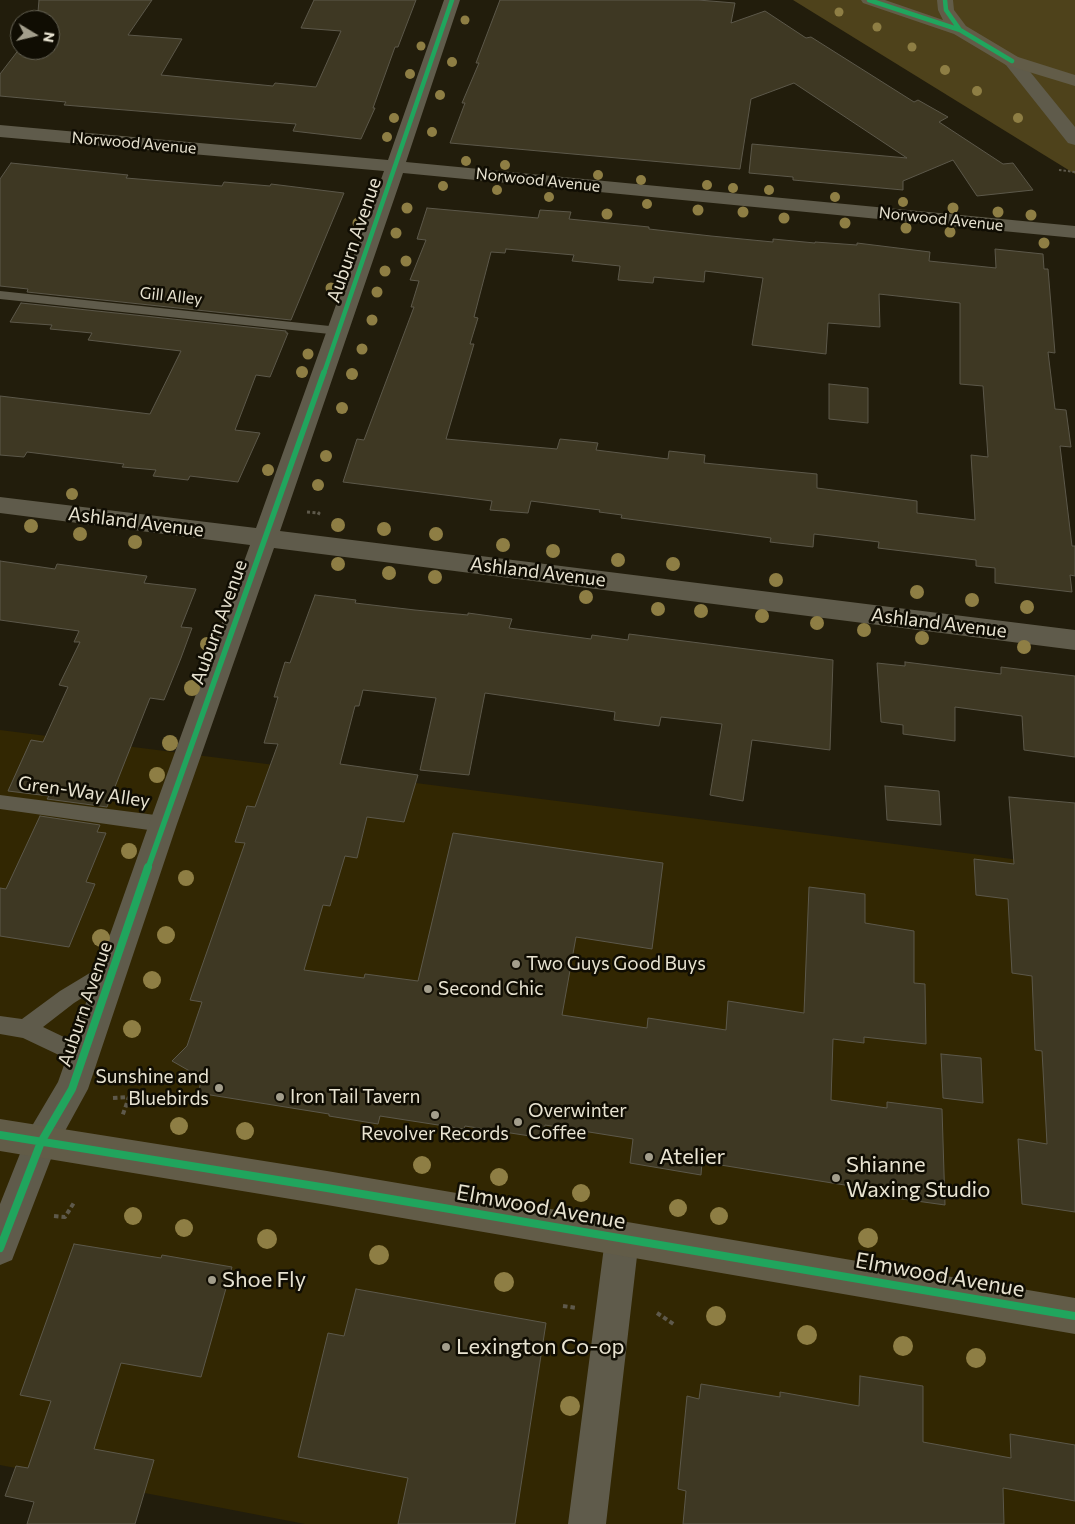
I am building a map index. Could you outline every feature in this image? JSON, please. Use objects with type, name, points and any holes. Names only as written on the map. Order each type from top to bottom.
[{"type":"street","name":"Auburn Avenue","points":[[0,1248],[41,1142],[72,1089],[163,824],[339,331],[452,0]]},
{"type":"street","points":[[869,0],[960,30],[1012,61],[1075,81]]},
{"type":"street","points":[[945,0],[949,15],[960,30]]},
{"type":"street","points":[[1012,61],[1075,139]]},
{"type":"street","name":"Norwood Avenue","points":[[0,131],[394,166],[1075,232]]},
{"type":"street","name":"Ashland Avenue","points":[[0,505],[1075,640]]},
{"type":"street","name":"Elmwood Avenue","points":[[0,1135],[327,1188],[1075,1316]]},
{"type":"street","points":[[587,1524],[622,1239]]},
{"type":"lane","name":"Gill Alley","points":[[0,295],[339,331]]},
{"type":"lane","name":"Gren-Way Alley","points":[[0,802],[163,824]]},
{"type":"lane","points":[[25,1029],[67,997],[114,967]]},
{"type":"lane","points":[[0,1025],[25,1029],[82,1056]]},
{"type":"path","points":[[1059,170],[1075,172]]},
{"type":"path","points":[[304,512],[319,513]]},
{"type":"path","points":[[113,1098],[129,1097],[122,1117]]},
{"type":"path","points":[[54,1216],[65,1217],[76,1200]]},
{"type":"path","points":[[563,1306],[585,1309]]},
{"type":"path","points":[[658,1313],[674,1325]]},
{"type":"shaded area","points":[[793,0],[1075,0],[1075,174]]},
{"type":"shaded area","points":[[0,730],[1075,867],[1075,1524],[305,1524],[0,1465]]},
{"type":"building","points":[[39,0],[152,0],[128,35],[182,39],[161,75],[273,86],[275,83],[316,87],[341,31],[301,28],[314,0],[416,0],[398,47],[395,47],[373,108],[375,108],[361,139],[293,131],[296,124],[64,105],[66,102],[0,96],[0,74],[11,60],[60,60],[60,10],[38,10]]},
{"type":"building","points":[[500,0],[698,0],[735,3],[731,23],[765,11],[806,38],[811,37],[914,102],[918,100],[948,117],[939,122],[1003,164],[1013,163],[1033,190],[977,196],[953,160],[903,181],[903,190],[793,180],[793,177],[749,173],[752,144],[907,158],[794,83],[751,99],[740,169],[450,143],[465,103],[462,103],[479,63],[476,63]]},
{"type":"building","points":[[11,163],[128,175],[126,178],[222,186],[224,182],[270,186],[271,184],[344,193],[291,320],[27,292],[28,289],[0,286],[0,179]]},
{"type":"building","points":[[427,208],[538,218],[540,210],[571,212],[569,219],[649,227],[649,229],[711,236],[773,242],[773,239],[857,245],[857,243],[930,252],[929,261],[996,268],[995,249],[1043,254],[1044,269],[1048,269],[1055,353],[1048,352],[1055,409],[1066,410],[1071,447],[1060,446],[1072,546],[1075,546],[1075,576],[1070,575],[1072,592],[995,583],[995,568],[976,566],[976,560],[878,548],[879,542],[814,534],[813,547],[770,542],[771,538],[621,518],[622,515],[599,512],[600,510],[531,501],[528,513],[490,510],[492,501],[343,482],[357,439],[364,440],[414,307],[411,307],[419,281],[410,280],[426,240],[417,239]],"holes":[[[506,249],[574,255],[572,261],[620,266],[618,280],[653,283],[654,277],[704,282],[705,271],[763,278],[752,345],[826,354],[828,323],[880,327],[879,294],[960,303],[960,384],[983,386],[988,457],[971,455],[975,520],[917,513],[917,501],[817,488],[817,474],[704,463],[705,455],[669,451],[668,459],[596,450],[598,443],[560,439],[557,449],[446,439],[474,344],[470,344],[478,318],[474,317],[491,252],[505,253]]]},
{"type":"building","points":[[21,303],[286,331],[288,333],[270,377],[256,375],[235,430],[260,433],[238,482],[190,476],[188,480],[153,476],[156,470],[122,467],[124,464],[27,452],[24,457],[0,455],[0,396],[150,414],[181,351],[88,340],[92,333],[50,329],[52,325],[10,322]]},
{"type":"building","points":[[829,384],[868,388],[868,423],[829,419]]},
{"type":"building","points":[[0,561],[55,569],[57,564],[147,576],[144,583],[196,589],[181,627],[192,628],[164,700],[150,698],[107,807],[47,799],[49,796],[8,791],[31,740],[43,742],[68,687],[59,685],[80,642],[74,642],[79,631],[0,620]]},
{"type":"building","points":[[315,595],[356,600],[355,603],[468,615],[468,613],[512,619],[509,628],[591,639],[592,635],[628,640],[629,634],[833,660],[830,750],[752,740],[743,801],[710,795],[722,724],[661,717],[659,726],[614,720],[615,712],[485,693],[469,775],[420,770],[436,698],[363,690],[359,706],[355,706],[340,764],[418,775],[404,822],[367,817],[357,858],[345,856],[330,906],[323,905],[304,970],[364,978],[365,974],[418,981],[453,833],[663,863],[652,949],[576,937],[562,1015],[647,1028],[648,1018],[726,1030],[728,1001],[804,1013],[809,887],[865,894],[865,923],[914,931],[914,983],[925,984],[926,1044],[864,1037],[864,1043],[833,1039],[831,1100],[887,1108],[887,1102],[942,1109],[945,1205],[888,1197],[888,1192],[702,1162],[701,1175],[630,1163],[633,1139],[545,1125],[543,1138],[465,1126],[464,1129],[380,1116],[378,1124],[329,1116],[329,1114],[198,1093],[202,1078],[172,1061],[187,1046],[202,1002],[190,1000],[245,843],[235,842],[247,806],[255,807],[278,744],[264,743],[278,697],[274,697],[285,662],[290,663]]},
{"type":"building","points":[[905,662],[1001,674],[1001,667],[1075,676],[1075,757],[1024,750],[1022,716],[955,707],[955,741],[903,734],[903,725],[881,722],[877,663],[905,666]]},
{"type":"building","points":[[885,786],[939,791],[941,825],[887,820]]},
{"type":"building","points":[[1009,797],[1075,803],[1075,1212],[1022,1204],[1018,1139],[1047,1144],[1042,1051],[1035,1050],[1032,976],[1012,973],[1008,899],[976,895],[974,859],[1014,864]]},
{"type":"building","points":[[40,816],[100,825],[97,832],[106,833],[86,882],[95,884],[69,947],[0,936],[0,888],[6,889]]},
{"type":"building","points":[[941,1054],[981,1058],[983,1103],[943,1098]]},
{"type":"building","points":[[74,1244],[161,1258],[162,1255],[232,1267],[201,1377],[121,1363],[94,1449],[154,1460],[135,1524],[27,1524],[34,1502],[5,1496],[16,1466],[28,1468],[51,1401],[20,1395]]},
{"type":"building","points":[[356,1289],[546,1323],[515,1524],[398,1524],[408,1478],[298,1457],[328,1333],[344,1336]]},
{"type":"building","points":[[860,1376],[923,1386],[923,1442],[1011,1458],[1010,1434],[1075,1445],[1075,1501],[1003,1488],[1004,1524],[683,1524],[686,1491],[678,1489],[687,1396],[699,1399],[701,1384],[780,1397],[780,1392],[859,1406]]},
{"type":"cycle path","points":[[0,1248],[41,1142],[72,1089],[163,824],[339,331],[452,0]]},
{"type":"cycle path","points":[[869,0],[960,30]]},
{"type":"cycle path","points":[[945,0],[946,10],[960,30],[1012,61]]},
{"type":"cycle path","points":[[0,1135],[327,1188],[1075,1316]]},
{"type":"place","name":"Two Guys Good Buys","points":[[516,964]]},
{"type":"place","name":"Second Chic","points":[[428,989]]},
{"type":"place","name":"Sunshine and Bluebirds","points":[[219,1088]]},
{"type":"place","name":"Iron Tail Tavern","points":[[280,1097]]},
{"type":"place","name":"Revolver Records","points":[[435,1115]]},
{"type":"place","name":"Overwinter Coffee","points":[[518,1122]]},
{"type":"place","name":"Atelier","points":[[649,1157]]},
{"type":"place","name":"Shianne Waxing Studio","points":[[836,1178]]},
{"type":"place","name":"Shoe Fly","points":[[212,1280]]},
{"type":"place","name":"Lexington Co-op","points":[[446,1347]]}]
